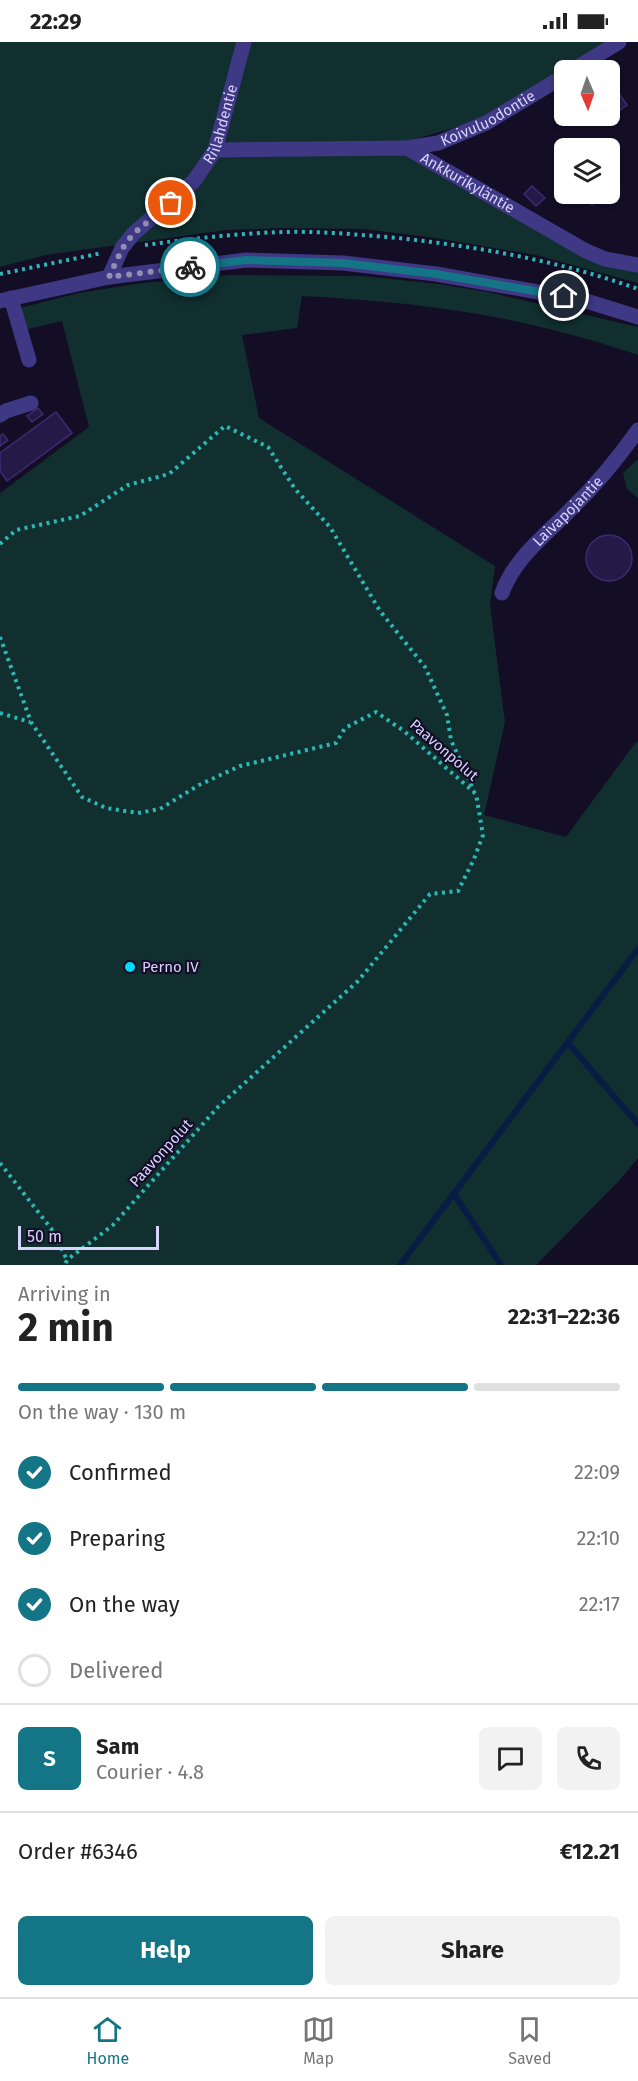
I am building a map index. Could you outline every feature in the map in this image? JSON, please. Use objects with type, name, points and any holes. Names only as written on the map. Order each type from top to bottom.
[{"type":"street","name":"Riilahdentie","points":[[109,277],[122,249],[133,234],[194,181],[215,150],[244,42]]},
{"type":"street","points":[[589,60],[619,42]]},
{"type":"street","name":"Koivuluodontie","points":[[407,148],[438,143],[486,123],[554,82]]},
{"type":"street","name":"Ankkurikyläntie","points":[[215,150],[407,148],[586,250],[605,259],[638,266]]},
{"type":"street","points":[[29,360],[6,299],[109,277],[246,260],[343,263],[436,274],[583,300],[638,316]]},
{"type":"street","points":[[0,416],[6,411],[31,403]]},
{"type":"street","name":"Laivapojantie","points":[[502,593],[518,560],[606,472],[638,430]]},
{"type":"path","points":[[0,544],[16,530],[80,516],[128,485],[170,474],[225,426],[268,447],[295,489],[330,527],[380,611],[425,667],[447,715],[451,740],[476,795]]},
{"type":"path","points":[[0,637],[31,722]]},
{"type":"path","name":"Paavonpolut","points":[[31,722],[82,797],[106,808],[138,813],[160,809],[199,785],[240,766],[336,742],[345,728],[376,712],[404,731],[476,795],[483,835],[458,891],[430,894],[358,981],[218,1107],[113,1225],[66,1263]]},
{"type":"path","points":[[0,713],[31,722]]},
{"type":"path","points":[[0,1163],[52,1231],[66,1263]]},
{"type":"green space","points":[[0,42],[609,42],[578,60],[554,60],[554,74],[471,123],[415,139],[421,160],[638,272],[638,283],[536,255],[429,237],[363,229],[226,230],[46,255],[0,267]]},
{"type":"green space","points":[[229,275],[362,276],[438,284],[488,292],[638,327],[638,355],[555,330],[472,313],[389,302],[302,296],[297,328],[242,335],[259,418],[495,566],[490,605],[505,722],[484,815],[566,837],[638,742],[638,1158],[618,1182],[536,1265],[0,1265],[0,493],[89,427],[62,321],[24,330],[20,308],[79,293],[142,283]]},
{"type":"green space","points":[[638,459],[638,498],[627,489],[623,473]]},
{"type":"building","points":[[620,95],[627,105],[620,110]]},
{"type":"building","points":[[532,186],[545,198],[536,206],[524,194]]},
{"type":"building","points":[[38,408],[43,414],[32,422],[27,416]]},
{"type":"building","points":[[56,412],[72,433],[7,481],[0,471],[0,453]]},
{"type":"building","points":[[3,434],[8,440],[0,446],[0,436]]},
{"type":"building","points":[[614,535],[626,541],[631,549],[631,567],[626,575],[618,580],[604,581],[596,578],[589,571],[586,553],[589,545],[596,538]]},
{"type":"waterway","points":[[400,1265],[638,949]]},
{"type":"waterway","points":[[568,1043],[638,1124]]},
{"type":"waterway","points":[[454,1194],[501,1265]]},
{"type":"way so far","points":[[171,203],[133,234],[122,249],[109,277],[190,267]]},
{"type":"place","name":"Perno IV","points":[[130,967]]},
{"type":"route","points":[[190,267],[246,260],[343,263],[436,274],[564,296]]}]
